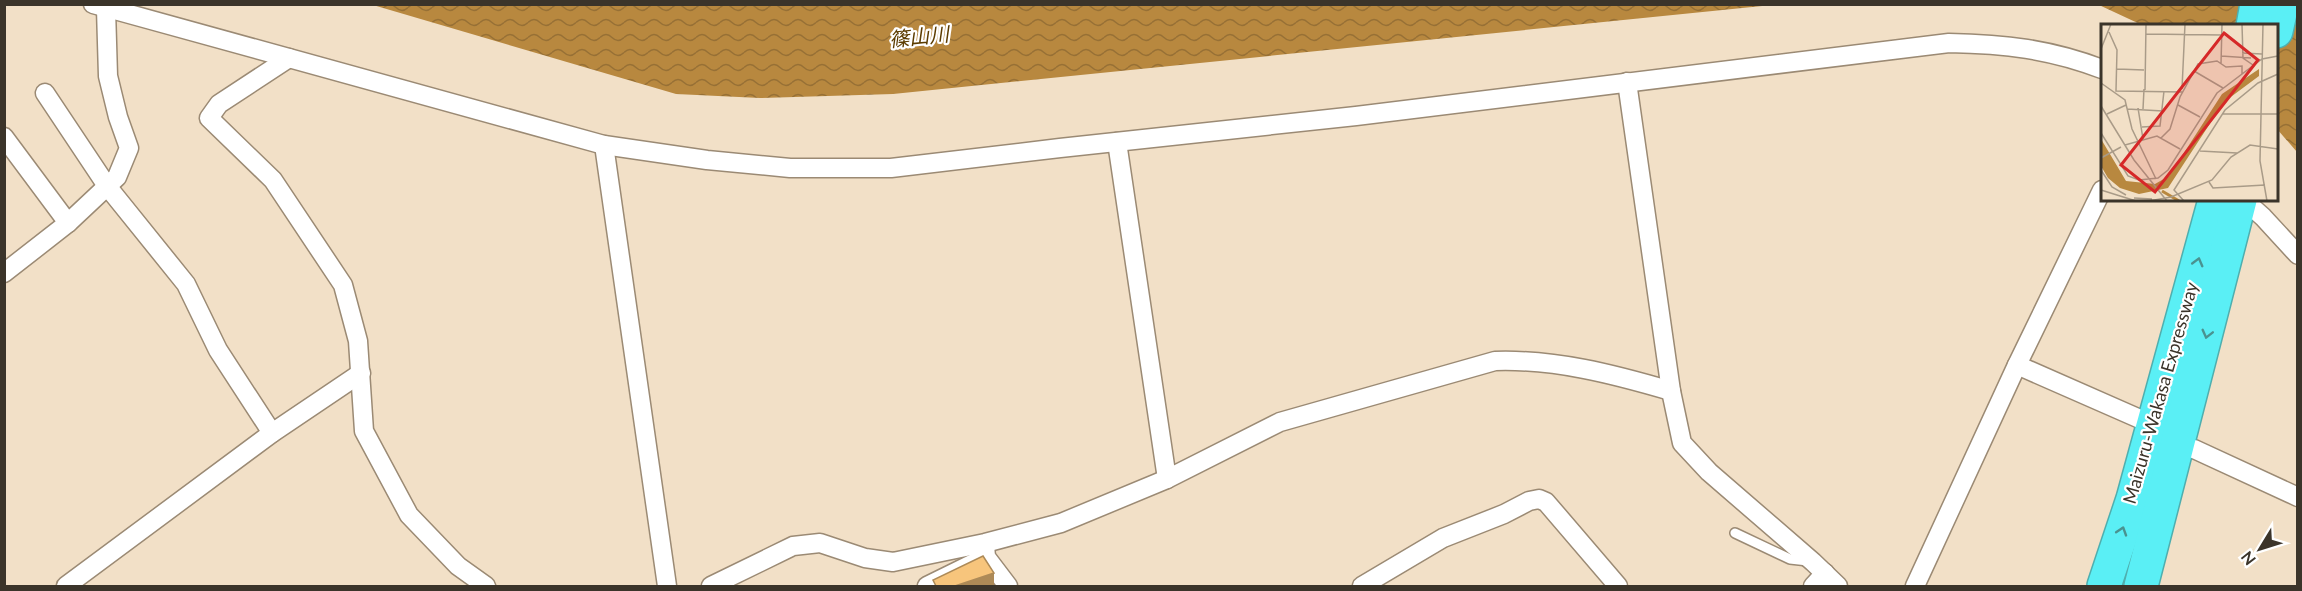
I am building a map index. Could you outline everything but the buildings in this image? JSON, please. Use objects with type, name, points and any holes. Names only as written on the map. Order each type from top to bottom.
[{"type":"highway","points":[[2253,24],[2257,4]]},
{"type":"highway","points":[[2278,26],[2282,4]]},
{"type":"highway","name":"Maizuru-Wakasa Expressway","points":[[2104,586],[2234,204]]},
{"type":"highway","name":"Maizuru-Wakasa Expressway","points":[[2141,586],[2234,204]]},
{"type":"street","points":[[4,273],[68,223],[117,177],[129,148],[118,117],[108,76],[99,7],[604,145],[707,160],[790,168],[891,168],[1345,118],[1949,43],[2000,44],[2046,52],[2101,68]]},
{"type":"street","points":[[289,58],[219,104],[209,118],[273,180],[343,285],[358,341],[364,431],[409,514],[458,566],[486,586]]},
{"type":"street","points":[[1627,82],[1671,391],[1682,444],[1709,472],[1838,586]]},
{"type":"street","points":[[45,93],[107,186],[186,284],[218,350],[272,433]]},
{"type":"street","points":[[4,137],[68,223]]},
{"type":"street","points":[[1117,142],[1167,478]]},
{"type":"street","points":[[604,145],[667,586]]},
{"type":"street","points":[[1915,586],[2017,365],[2101,194]]},
{"type":"street","points":[[2234,204],[2263,217],[2298,255]]},
{"type":"street","points":[[927,586],[986,550],[1061,523],[1167,478],[1280,422],[1495,361],[1520,360],[1562,365],[1616,375],[1671,391]]},
{"type":"street","points":[[2017,365],[2140,419]]},
{"type":"street","points":[[66,586],[272,433],[361,373]]},
{"type":"street","points":[[2194,449],[2298,497]]},
{"type":"street","points":[[1362,586],[1443,538],[1504,514],[1529,501],[1539,499],[1546,502],[1618,586]]},
{"type":"street","points":[[711,586],[793,546],[820,543],[865,558],[893,562],[986,550]]},
{"type":"street","points":[[986,550],[1008,586]]},
{"type":"street","points":[[1813,586],[1819,567]]},
{"type":"lane","points":[[1735,533],[1790,559],[1819,567]]},
{"type":"water","name":"篠山川","points":[[373,5],[1772,5],[893,94],[760,98],[676,94]]},
{"type":"water","points":[[2099,5],[2297,5],[2297,152],[2278,130],[2278,24],[2140,24]]}]
